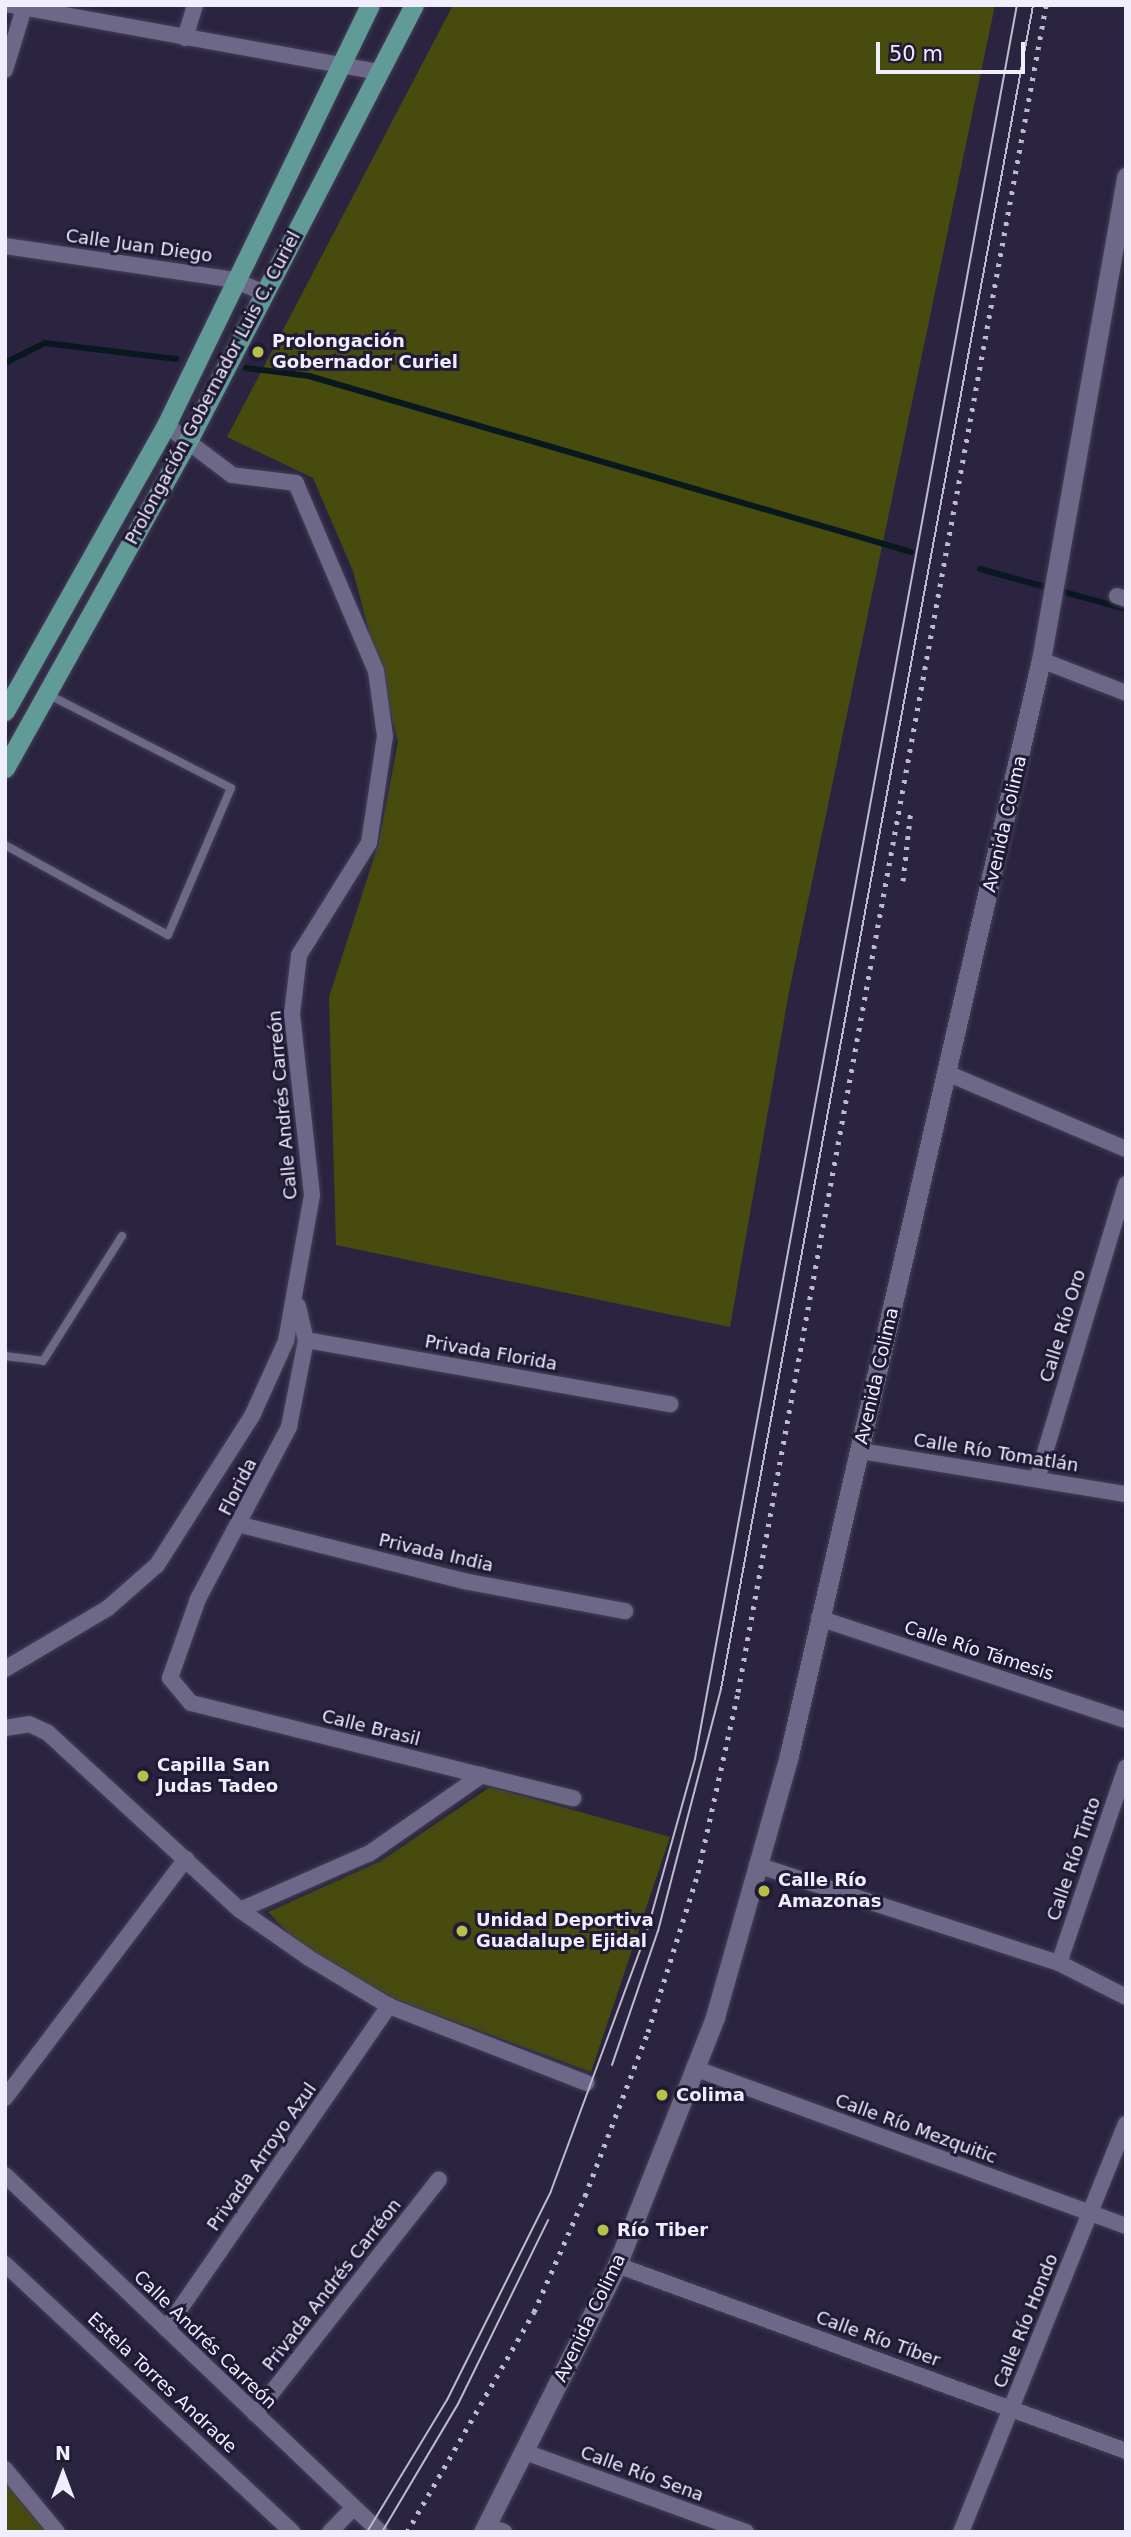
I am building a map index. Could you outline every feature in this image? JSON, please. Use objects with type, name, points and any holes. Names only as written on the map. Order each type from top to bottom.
[{"type":"main road","name":"Prolongación Gobernador Luis C. Curiel","points":[[5,711],[13,681],[166,425],[234,280],[370,5]]},
{"type":"main road","name":"Prolongación Gobernador Luis C. Curiel","points":[[5,768],[190,437],[414,5]]},
{"type":"street","points":[[185,38],[195,5]]},
{"type":"street","points":[[5,71],[20,6],[185,38],[341,63],[377,72]]},
{"type":"street","name":"Avenida Colima","points":[[491,2530],[525,2452],[617,2265],[715,2017],[757,1865],[860,1451],[949,1074],[1041,660],[1126,176]]},
{"type":"street","name":"Calle Juan Diego","points":[[5,246],[234,280],[265,293]]},
{"type":"street","name":"Calle Andrés Carreón","points":[[5,1669],[108,1608],[157,1565],[252,1416],[297,1304],[312,1195],[292,1014],[299,955],[369,842],[385,736],[376,671],[309,503],[296,483],[232,475],[190,437],[166,425]]},
{"type":"street","points":[[1041,660],[1126,693]]},
{"type":"street","points":[[949,1074],[1126,1149]]},
{"type":"street","name":"Calle Río Oro","points":[[1037,1479],[1126,1184]]},
{"type":"street","name":"Florida","points":[[170,1678],[198,1599],[240,1525],[289,1427],[306,1340],[297,1304]]},
{"type":"street","name":"Privada Florida","points":[[306,1340],[670,1404]]},
{"type":"street","name":"Calle Río Tomatlán","points":[[860,1451],[1126,1494]]},
{"type":"street","name":"Privada India","points":[[240,1525],[464,1581],[625,1611]]},
{"type":"street","name":"Calle Río Támesis","points":[[819,1618],[1126,1720]]},
{"type":"street","name":"Calle Brasil","points":[[170,1678],[191,1703],[573,1798]]},
{"type":"street","points":[[5,1728],[29,1724],[48,1733],[240,1910],[389,2006],[587,2083]]},
{"type":"street","name":"Calle Río Tinto","points":[[1059,1963],[1126,1767]]},
{"type":"street","points":[[240,1910],[370,1853],[482,1775]]},
{"type":"street","points":[[5,2098],[186,1859]]},
{"type":"street","points":[[757,1865],[1059,1963],[1126,1997]]},
{"type":"street","name":"Privada Arroyo Azul","points":[[166,2329],[389,2006]]},
{"type":"street","name":"Calle Río Mezquitic","points":[[694,2067],[1126,2226]]},
{"type":"street","name":"Calle Río Hondo","points":[[961,2532],[1126,2124]]},
{"type":"street","name":"Calle Andrés Carreón","points":[[5,2175],[380,2532]]},
{"type":"street","name":"Privada Andrés Carréon","points":[[255,2414],[439,2179]]},
{"type":"street","name":"Estela Torres Andrade","points":[[5,2264],[292,2532]]},
{"type":"street","name":"Calle Río Tíber","points":[[617,2265],[1126,2451]]},
{"type":"street","name":"Calle Río Sena","points":[[525,2452],[746,2532]]},
{"type":"street","points":[[5,2469],[58,2532]]},
{"type":"street","points":[[330,2532],[353,2508]]},
{"type":"lane","points":[[5,845],[168,935],[231,788],[47,694]]},
{"type":"lane","points":[[5,1356],[43,1361],[122,1236]]},
{"type":"green space","points":[[453,5],[995,5],[789,992],[730,1327],[336,1245],[329,997],[379,842],[398,741],[353,571],[313,478],[227,437]]},
{"type":"green space","name":"Unidad Deportiva Guadalupe Ejidal","points":[[490,1787],[670,1837],[591,2072],[397,2000],[304,1949],[268,1912],[381,1861]]},
{"type":"green space","points":[[5,2472],[54,2532],[5,2532]]},
{"type":"waterway","points":[[5,363],[45,343],[176,359]]},
{"type":"waterway","points":[[246,368],[309,376],[911,552]]},
{"type":"waterway","points":[[980,569],[1126,609]]},
{"type":"tram line","points":[[367,2532],[447,2400],[551,2191],[647,1931],[695,1759],[1017,5]]},
{"type":"tram line","points":[[612,2065],[658,1931],[721,1689],[1033,5]]},
{"type":"tram line","points":[[382,2532],[458,2404],[548,2220]]},
{"type":"railway","points":[[407,2532],[534,2312],[585,2196],[648,2032],[698,1873],[738,1692],[1046,5]]},
{"type":"railway","points":[[903,881],[911,808]]},
{"type":"place","name":"Prolongación Gobernador Curiel","points":[[258,352]]},
{"type":"place","name":"Capilla San Judas Tadeo","points":[[143,1776]]},
{"type":"place","name":"Calle Río Amazonas","points":[[764,1891]]},
{"type":"place","name":"Unidad Deportiva Guadalupe Ejidal","points":[[462,1931]]},
{"type":"place","name":"Colima","points":[[662,2095]]},
{"type":"place","name":"Río Tiber","points":[[603,2230]]}]
